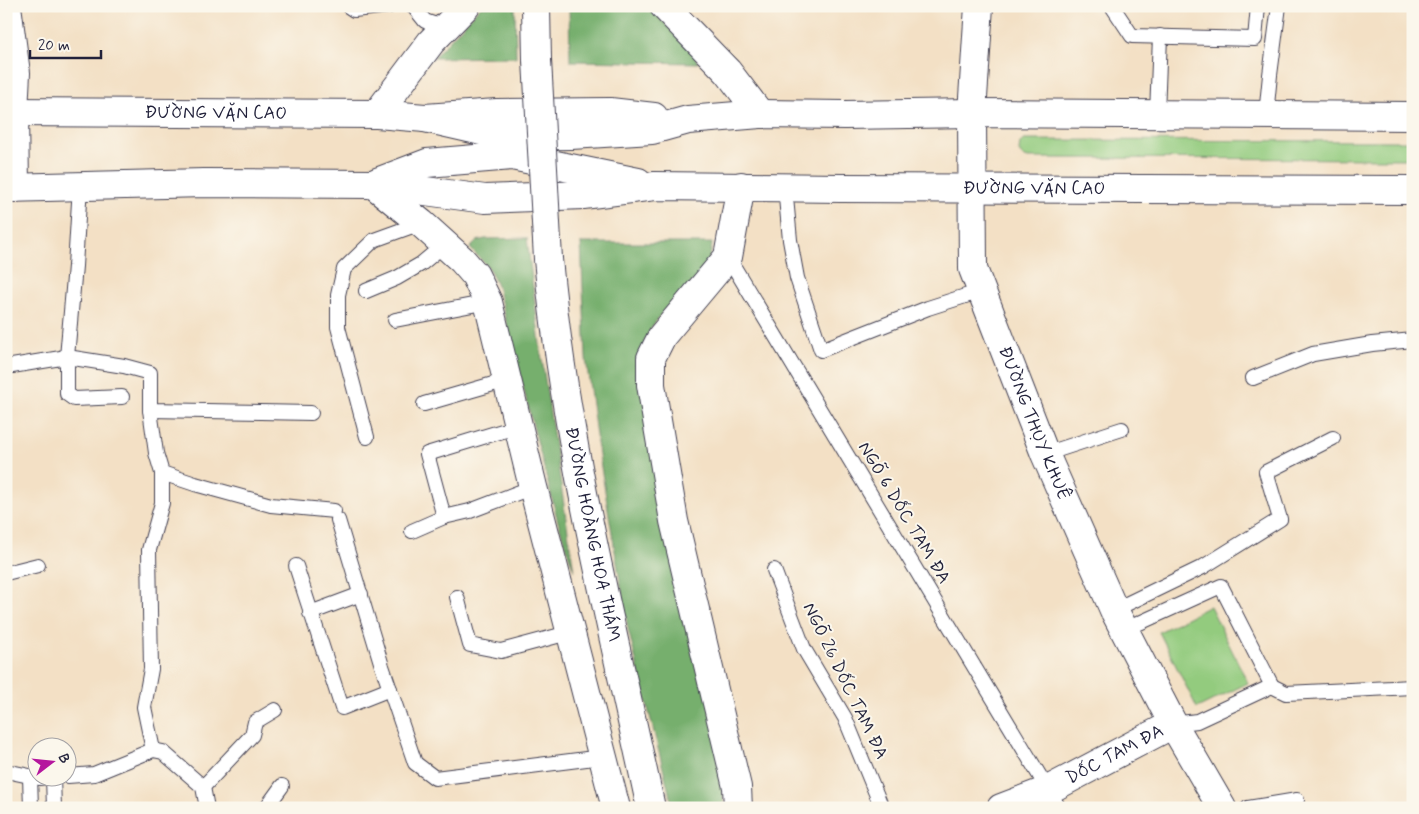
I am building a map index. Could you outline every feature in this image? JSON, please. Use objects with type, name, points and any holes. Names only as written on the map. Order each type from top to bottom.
[{"type":"main road","points":[[7,6],[16,73],[10,112],[10,188]]},
{"type":"main road","points":[[377,114],[431,42],[466,6]]},
{"type":"main road","name":"ĐƯỜNG HOÀNG HOA THÁM","points":[[536,6],[537,60],[548,259],[554,327],[577,466],[651,808]]},
{"type":"main road","name":"ĐƯỜNG THỤY KHUÊ","points":[[979,6],[972,113],[973,269],[1045,454],[1119,620],[1173,724],[1222,808]]},
{"type":"main road","points":[[673,12],[728,72],[760,114]]},
{"type":"main road","name":"ĐƯỜNG VĂN CAO","points":[[10,112],[377,114],[424,118],[497,112],[610,112],[688,120],[760,114],[972,113],[1413,116]]},
{"type":"main road","name":"ĐƯỜNG VĂN CAO","points":[[373,184],[427,163],[512,156],[655,186]]},
{"type":"main road","name":"ĐƯỜNG VĂN CAO","points":[[10,188],[204,183],[373,184],[485,199],[583,195],[655,186],[1413,190]]},
{"type":"main road","points":[[373,184],[445,244],[475,275],[488,302],[533,487],[616,808]]},
{"type":"main road","points":[[738,808],[737,787],[674,520],[651,385],[652,358],[662,336],[728,257],[741,186]]},
{"type":"main road","name":"DỐC TAM ĐA","points":[[1001,808],[1054,799],[1173,724]]},
{"type":"lane","points":[[348,6],[354,10],[389,6]]},
{"type":"lane","points":[[413,6],[425,21],[445,28]]},
{"type":"lane","points":[[1112,6],[1132,36],[1255,39],[1258,6]]},
{"type":"lane","points":[[1266,115],[1279,6]]},
{"type":"lane","points":[[1157,114],[1160,36]]},
{"type":"lane","points":[[80,186],[67,357],[67,394],[74,399],[122,397]]},
{"type":"lane","points":[[785,187],[790,240],[797,278],[821,350],[928,308],[981,291]]},
{"type":"lane","points":[[368,437],[338,327],[338,295],[344,269],[374,240],[421,223]]},
{"type":"lane","points":[[366,291],[397,278],[421,264],[445,244]]},
{"type":"lane","name":"NGÕ 6 DỐC TAM ĐA","points":[[728,257],[1054,799]]},
{"type":"lane","points":[[395,320],[488,302]]},
{"type":"lane","points":[[1253,378],[1313,354],[1372,344],[1413,340]]},
{"type":"lane","points":[[6,367],[67,357],[124,366],[150,373],[150,410],[154,445],[162,473],[162,502],[149,550],[151,669],[144,707],[153,750]]},
{"type":"lane","points":[[424,404],[507,380]]},
{"type":"lane","points":[[150,410],[311,413]]},
{"type":"lane","points":[[444,517],[427,454],[519,426]]},
{"type":"lane","points":[[1045,454],[1122,429]]},
{"type":"lane","points":[[1119,620],[1280,519],[1266,472],[1333,438]]},
{"type":"lane","points":[[162,473],[271,505],[336,515],[390,689],[416,763],[435,778],[602,757]]},
{"type":"lane","points":[[412,532],[444,517],[470,511],[533,487]]},
{"type":"lane","points":[[6,573],[38,565]]},
{"type":"lane","points":[[296,566],[342,708],[390,689]]},
{"type":"lane","name":"NGÕ 26 DỐC TAM ĐA","points":[[774,570],[804,649],[845,718],[882,808]]},
{"type":"lane","points":[[1119,620],[1221,586],[1272,686],[1286,693],[1413,687]]},
{"type":"lane","points":[[310,613],[361,594]]},
{"type":"lane","points":[[457,597],[470,645],[501,651],[572,632]]},
{"type":"lane","points":[[1173,724],[1197,721],[1272,686]]},
{"type":"lane","points":[[203,787],[252,735],[255,722],[275,710]]},
{"type":"lane","points":[[78,775],[94,774],[153,750],[163,752],[203,787],[207,808]]},
{"type":"lane","points":[[6,772],[28,776]]},
{"type":"lane","points":[[30,786],[31,808]]},
{"type":"lane","points":[[53,786],[54,808]]},
{"type":"lane","points":[[266,808],[282,786]]},
{"type":"lane","points":[[1248,808],[1298,800]]},
{"type":"green space","points":[[481,6],[515,6],[516,57],[433,58]]},
{"type":"green space","points":[[569,6],[649,6],[694,54],[698,63],[570,61]]},
{"type":"green space","points":[[1024,140],[1409,141],[1413,142],[1413,159],[1028,158],[1022,156],[1019,151],[1020,143]]},
{"type":"green space","points":[[527,238],[541,353],[574,571],[558,522],[497,286],[489,268],[470,248],[477,241],[485,239]]},
{"type":"green space","points":[[581,243],[712,243],[711,254],[703,271],[664,310],[644,342],[721,764],[724,808],[673,808],[628,629],[597,443],[586,358]]},
{"type":"green space","points":[[1210,606],[1248,683],[1197,708],[1159,632]]}]
